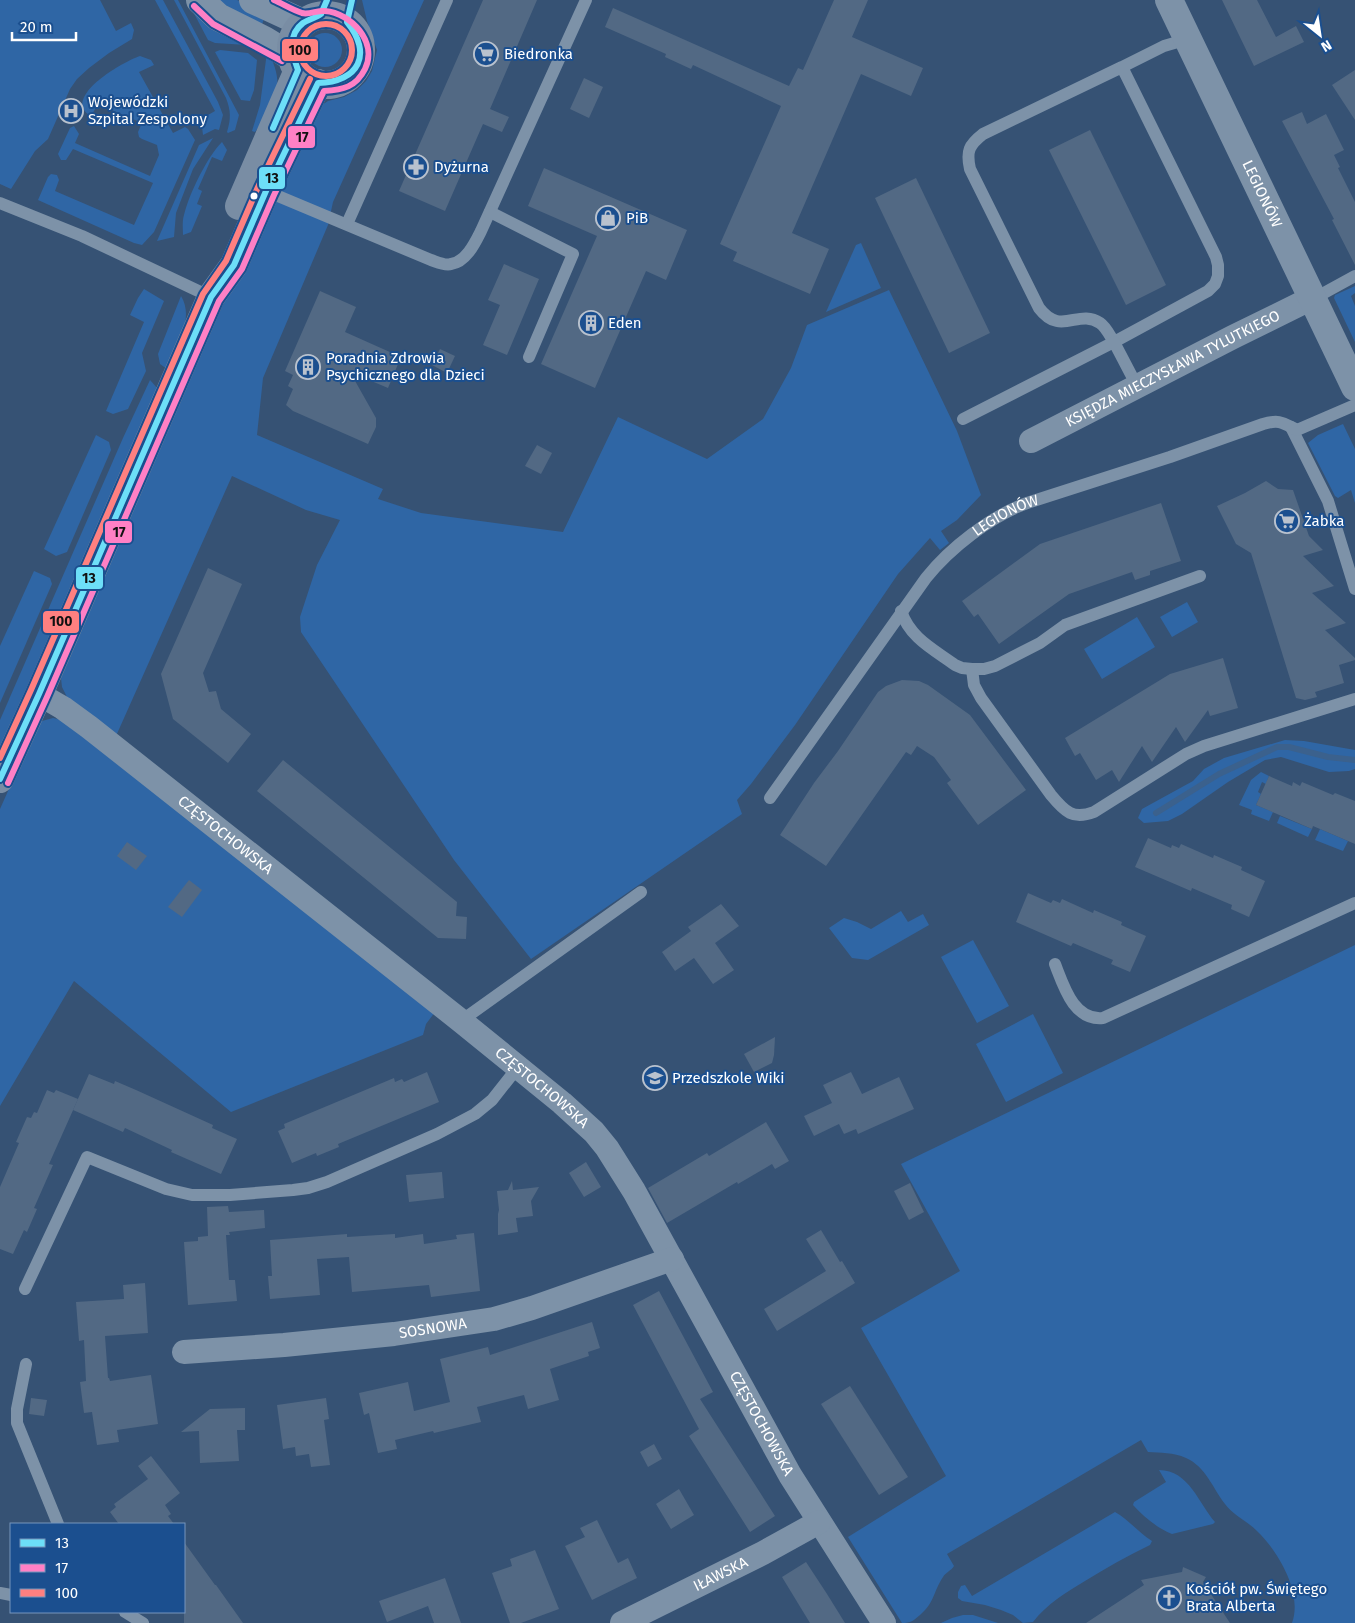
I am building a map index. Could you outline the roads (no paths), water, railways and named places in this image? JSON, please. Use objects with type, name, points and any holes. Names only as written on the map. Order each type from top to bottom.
[{"type":"main road","points":[[350,11],[358,35],[361,52],[355,68],[343,80],[326,84],[303,70],[292,44],[293,38],[317,13],[339,17],[350,11]]},
{"type":"main road","points":[[0,779],[211,297],[234,265],[266,191],[303,70]]},
{"type":"main road","points":[[211,297],[213,266],[303,70]]},
{"type":"street","points":[[200,0],[218,17],[264,40],[303,70]]},
{"type":"street","points":[[253,0],[317,13]]},
{"type":"street","name":"LEGIONÓW","points":[[1168,0],[1355,387]]},
{"type":"street","name":"KSIĘDZA MIECZYSŁAWA TYLUTKIEGO","points":[[1031,441],[1136,386],[1283,312],[1313,299]]},
{"type":"street","name":"CZĘSTOCHOWSKA","points":[[38,694],[64,708],[89,727],[461,1021],[573,1112],[594,1132],[619,1165],[790,1475],[818,1522],[884,1623]]},
{"type":"street","name":"SOSNOWA","points":[[184,1352],[394,1334],[494,1319],[532,1308],[672,1259]]},
{"type":"street","name":"IŁAWSKA","points":[[622,1623],[764,1553],[818,1522]]},
{"type":"lane","points":[[348,224],[447,0]]},
{"type":"lane","points":[[266,191],[431,260],[451,265],[462,259],[475,244],[586,0]]},
{"type":"lane","points":[[1136,386],[1114,342],[1101,324],[1090,318],[1058,322],[1044,314],[1039,308],[970,169],[968,151],[975,141],[984,134],[1164,46],[1188,39]]},
{"type":"lane","points":[[963,419],[1114,342],[1208,291],[1215,284],[1218,276],[1218,265],[1209,242],[1122,67]]},
{"type":"lane","points":[[0,203],[82,236],[211,297]]},
{"type":"lane","points":[[490,212],[573,254],[529,357]]},
{"type":"lane","points":[[1313,299],[1355,276]]},
{"type":"lane","name":"LEGIONÓW","points":[[770,798],[926,578],[946,556],[971,535],[1023,504],[1170,457],[1263,424],[1276,421],[1282,422],[1297,430],[1355,405]]},
{"type":"lane","points":[[1291,427],[1328,501],[1355,589]]},
{"type":"lane","points":[[901,611],[914,635],[955,665],[962,668],[984,669],[995,666],[1040,643],[1065,625],[1200,576]]},
{"type":"lane","points":[[972,669],[974,685],[981,698],[1051,795],[1061,807],[1077,816],[1094,812],[1186,754],[1204,746],[1355,699]]},
{"type":"lane","points":[[461,1021],[641,892]]},
{"type":"lane","points":[[1055,964],[1078,1010],[1084,1015],[1103,1018],[1355,903]]},
{"type":"lane","points":[[25,1289],[87,1157],[166,1188],[192,1195],[230,1195],[308,1188],[335,1179],[467,1119],[492,1100],[518,1067]]},
{"type":"lane","points":[[26,1364],[17,1409],[17,1423],[58,1523]]},
{"type":"lane","points":[[127,1613],[143,1623]]},
{"type":"waterway","points":[[1156,813],[1219,774],[1277,747],[1289,747],[1328,757],[1355,760]]},
{"type":"place","name":"Biedronka","points":[[486,54]]},
{"type":"place","name":"Wojewódzki Szpital Zespolony","points":[[71,111]]},
{"type":"place","name":"Dyżurna","points":[[416,167]]},
{"type":"place","name":"PiB","points":[[608,218]]},
{"type":"place","name":"Eden","points":[[591,323]]},
{"type":"place","name":"Poradnia Zdrowia Psychicznego dla Dzieci","points":[[308,367]]},
{"type":"place","name":"Żabka","points":[[1287,521]]},
{"type":"place","name":"Przedszkole Wiki","points":[[655,1078]]},
{"type":"place","name":"Kościół pw. Świętego Brata Alberta","points":[[1169,1598]]}]
